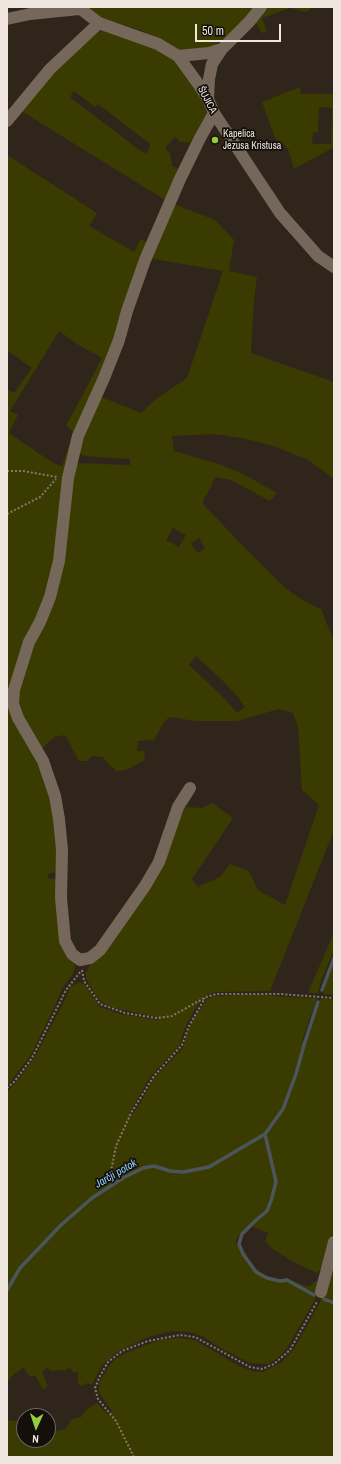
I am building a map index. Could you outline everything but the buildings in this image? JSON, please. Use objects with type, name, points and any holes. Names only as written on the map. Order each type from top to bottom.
[{"type":"street","points":[[208,99],[209,79],[212,64],[222,49],[244,28],[261,7]]},
{"type":"street","name":"ŠUJICA","points":[[7,19],[30,14],[79,8],[99,23],[158,44],[178,56],[208,99],[214,113],[280,213],[318,256],[334,267]]},
{"type":"street","points":[[7,121],[50,69],[99,23]]},
{"type":"street","points":[[178,56],[209,53],[222,49]]},
{"type":"street","points":[[190,788],[178,807],[159,862],[145,886],[100,950],[81,965],[72,954],[65,940],[61,898],[62,850],[55,796],[43,761],[18,718],[12,704],[14,690],[29,642],[40,622],[50,597],[59,561],[63,478],[78,436],[117,347],[145,260],[200,138],[214,113]]},
{"type":"street","points":[[321,1292],[334,1242]]},
{"type":"path","points":[[7,471],[63,478]]},
{"type":"path","points":[[7,514],[40,497],[63,478]]},
{"type":"path","points":[[81,965],[84,981],[100,1004],[125,1013],[156,1018],[172,1016],[206,997],[216,994],[245,993],[312,995],[334,998]]},
{"type":"path","points":[[7,1088],[14,1082],[32,1058],[66,990],[81,965]]},
{"type":"path","points":[[99,1188],[110,1176],[116,1146],[131,1113],[154,1076],[182,1045],[197,1010],[206,997]]},
{"type":"path","points":[[134,1457],[116,1421],[98,1399],[95,1388],[108,1362],[122,1351],[148,1340],[180,1335],[194,1337],[250,1367],[262,1369],[274,1364],[290,1350],[314,1308],[321,1292]]},
{"type":"shaded area","points":[[86,7],[255,7],[238,26],[214,46],[201,50],[185,50],[178,49],[140,30],[103,18]]},
{"type":"shaded area","points":[[266,7],[310,7],[310,10],[305,12],[290,8],[262,18],[267,32],[262,33],[255,21]]},
{"type":"shaded area","points":[[103,30],[119,33],[166,54],[187,72],[205,107],[207,114],[190,143],[181,142],[175,137],[165,148],[170,153],[172,166],[179,169],[165,200],[20,110],[30,96],[94,34]],"holes":[[[74,91],[95,107],[98,104],[149,143],[150,147],[146,154],[71,98],[71,95]]]},
{"type":"shaded area","points":[[300,87],[301,94],[334,94],[334,147],[294,169],[288,149],[275,138],[262,102]],"holes":[[[319,107],[332,108],[331,144],[312,144],[313,133],[318,132]]]},
{"type":"shaded area","points":[[7,155],[97,213],[89,226],[134,252],[141,239],[147,242],[99,381],[62,508],[47,596],[10,695],[54,804],[57,872],[48,874],[48,878],[57,879],[75,966],[74,972],[62,989],[31,1055],[7,1086],[7,389],[14,393],[32,368],[7,350]],"holes":[[[59,331],[77,344],[102,358],[66,426],[74,432],[62,466],[53,463],[9,433],[18,415],[10,411]]]},
{"type":"shaded area","points":[[171,203],[215,220],[234,240],[229,271],[257,277],[251,353],[334,382],[334,479],[308,460],[274,446],[242,438],[213,434],[172,436],[174,451],[219,464],[245,475],[277,493],[270,501],[231,480],[215,477],[204,498],[203,504],[284,587],[302,600],[321,609],[334,642],[334,830],[270,991],[215,992],[204,996],[193,1012],[183,1032],[180,1045],[151,1076],[129,1113],[132,1115],[154,1078],[183,1048],[187,1033],[193,1020],[207,999],[215,996],[240,995],[317,998],[302,1041],[306,1043],[321,998],[334,1000],[334,1229],[322,1268],[317,1273],[274,1250],[265,1242],[268,1233],[251,1226],[248,1232],[243,1230],[235,1242],[247,1254],[246,1260],[267,1277],[279,1280],[286,1278],[305,1286],[310,1286],[316,1281],[319,1282],[320,1289],[287,1348],[281,1355],[268,1364],[250,1363],[219,1347],[202,1336],[190,1332],[172,1331],[148,1337],[117,1352],[102,1365],[92,1385],[87,1383],[82,1386],[78,1384],[78,1372],[73,1372],[70,1368],[51,1371],[47,1368],[42,1372],[48,1386],[43,1390],[36,1376],[30,1376],[24,1368],[12,1376],[7,1383],[7,1092],[34,1058],[65,1000],[70,987],[79,982],[84,984],[100,1007],[120,1014],[158,1020],[157,1017],[114,1008],[103,1003],[96,996],[86,978],[86,972],[90,965],[113,940],[179,811],[187,807],[202,808],[212,803],[233,818],[192,879],[198,887],[220,877],[230,864],[249,871],[258,890],[285,905],[319,805],[302,790],[298,727],[293,713],[279,709],[237,721],[196,721],[169,717],[163,724],[154,740],[138,741],[137,751],[144,751],[145,760],[126,770],[117,771],[109,765],[103,757],[92,756],[87,761],[79,761],[65,735],[54,737],[40,750],[16,702],[24,671],[40,631],[76,463],[130,465],[130,459],[85,456],[77,452],[99,396],[141,413],[156,399],[187,378],[223,271],[148,258]],"holes":[[[173,528],[186,535],[179,547],[166,540]],[[199,538],[205,548],[198,553],[191,544]],[[196,656],[222,680],[245,707],[237,713],[221,695],[189,665]]]},
{"type":"shaded area","points":[[334,932],[334,950],[321,981],[318,993],[308,993]]},
{"type":"shaded area","points":[[334,963],[334,995],[323,994],[327,981]]},
{"type":"shaded area","points":[[334,1250],[334,1457],[7,1457],[7,1421],[16,1421],[16,1448],[56,1448],[56,1432],[66,1428],[72,1419],[81,1417],[86,1410],[97,1403],[108,1415],[112,1411],[99,1393],[99,1383],[113,1361],[125,1353],[160,1340],[179,1338],[195,1340],[239,1366],[252,1371],[263,1372],[282,1362],[295,1347],[323,1294]]},
{"type":"waterway","name":"Jarčji potok","points":[[322,990],[334,958]]},
{"type":"waterway","name":"Jarčji potok","points":[[7,1290],[20,1268],[61,1225],[92,1198],[123,1178],[143,1168],[154,1166],[170,1171],[183,1172],[209,1167],[265,1134],[283,1109],[296,1074],[318,1002]]},
{"type":"waterway","name":"Jarčji potok","points":[[265,1134],[276,1182],[267,1211],[242,1234],[239,1244],[243,1254],[256,1272],[267,1278],[280,1281],[287,1280],[314,1295]]},
{"type":"waterway","name":"Jarčji potok","points":[[324,1299],[334,1303]]},
{"type":"place","name":"Kapelica Jezusa Kristusa","points":[[215,140]]}]
